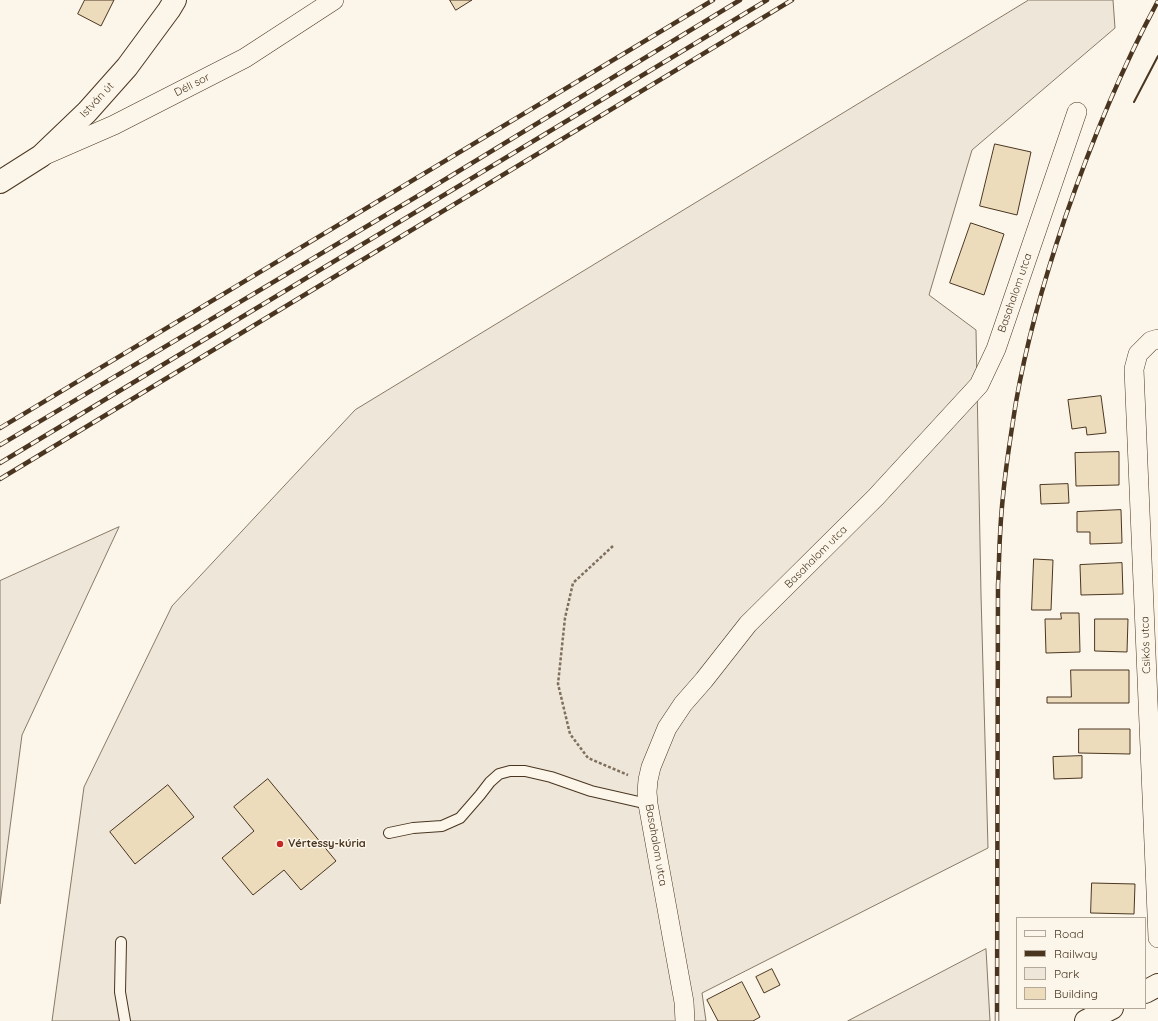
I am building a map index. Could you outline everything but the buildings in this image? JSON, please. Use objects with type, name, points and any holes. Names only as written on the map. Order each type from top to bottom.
[{"type":"street","name":"István út","points":[[0,182],[41,156],[87,112],[127,67],[175,0]]},
{"type":"street","name":"Déli sor","points":[[41,156],[114,125],[245,58],[334,0]]},
{"type":"street","name":"Basahalom utca","points":[[685,1021],[684,1002],[648,804],[648,780],[653,760],[667,728],[683,704],[748,624],[876,497],[979,385],[996,348],[1076,112]]},
{"type":"street","name":"Csikós utca","points":[[1158,339],[1151,342],[1138,354],[1134,369],[1158,938]]},
{"type":"street","points":[[1146,991],[1158,985]]},
{"type":"street","points":[[1086,1021],[1110,1009]]},
{"type":"lane","points":[[390,833],[413,828],[442,826],[460,818],[490,782],[499,774],[510,770],[525,771],[551,777],[591,791],[648,804]]},
{"type":"lane","points":[[121,942],[120,992],[125,1021]]},
{"type":"path","points":[[613,546],[573,583],[565,618],[558,684],[570,734],[588,758],[625,774],[648,780]]},
{"type":"green space","points":[[1029,0],[1113,0],[1115,28],[972,150],[929,295],[976,330],[988,848],[702,993],[706,1021],[52,1021],[84,787],[172,606],[355,410]]},
{"type":"green space","points":[[119,527],[22,735],[0,904],[0,581]]},
{"type":"green space","points":[[986,949],[990,1021],[848,1021]]},
{"type":"railway","points":[[0,428],[713,0]]},
{"type":"railway","points":[[0,445],[426,191],[740,0]]},
{"type":"railway","points":[[0,463],[767,0]]},
{"type":"railway","points":[[0,479],[792,0]]},
{"type":"railway","points":[[997,1021],[998,585],[1002,502],[1013,419],[1020,378],[1031,332],[1050,263],[1065,218],[1085,162],[1107,108],[1131,54],[1158,1]]},
{"type":"wall","points":[[1134,102],[1158,56]]},
{"type":"place","name":"Vértessy-kúria","points":[[280,844]]}]
